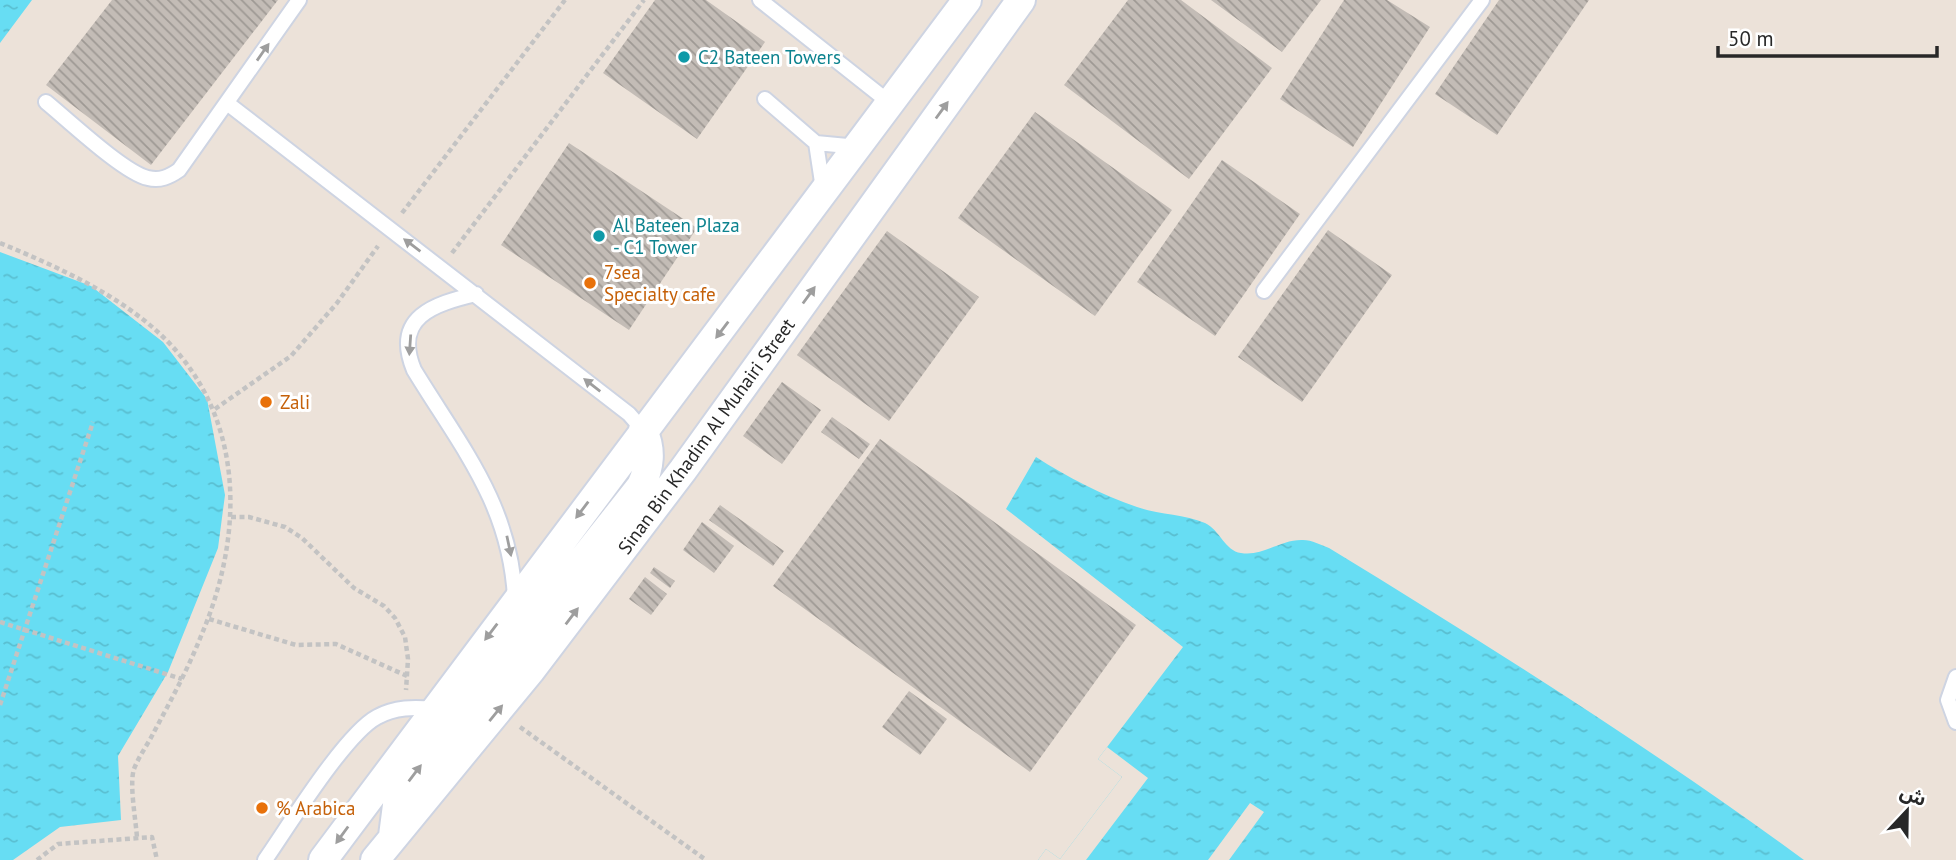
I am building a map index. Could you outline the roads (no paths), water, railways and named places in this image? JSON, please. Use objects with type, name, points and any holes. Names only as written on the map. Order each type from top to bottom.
[{"type":"street","points":[[323,860],[515,600],[643,430],[684,381],[967,0]]},
{"type":"street","name":"Sinan Bin Khadim Al Muhairi Street","points":[[375,860],[498,711],[683,470],[1021,0]]},
{"type":"street","points":[[393,836],[397,805],[412,776],[641,486],[649,465],[648,441],[643,430]]},
{"type":"lane","points":[[46,102],[135,173],[158,180],[179,170],[299,0]]},
{"type":"lane","points":[[760,0],[890,103]]},
{"type":"lane","points":[[1264,291],[1482,0]]},
{"type":"lane","points":[[765,99],[816,142],[858,147]]},
{"type":"lane","points":[[228,103],[629,414],[643,430]]},
{"type":"lane","points":[[816,142],[824,193]]},
{"type":"lane","points":[[476,294],[428,309],[413,327],[407,348],[414,370],[498,512],[513,568],[515,600]]},
{"type":"lane","points":[[1956,677],[1948,701],[1956,722]]},
{"type":"lane","points":[[265,860],[352,737],[376,718],[404,708],[434,709]]},
{"type":"water","points":[[0,0],[32,0],[0,43]]},
{"type":"water","points":[[0,252],[91,286],[163,342],[207,399],[225,495],[218,548],[168,672],[118,756],[121,820],[60,827],[13,860],[0,860]]},
{"type":"water","points":[[1036,457],[1085,485],[1124,502],[1145,510],[1205,523],[1231,548],[1241,553],[1256,553],[1295,540],[1313,542],[1329,548],[1570,699],[1804,860],[1038,860],[1046,849],[1060,859],[1122,777],[1098,759],[1183,647],[1006,509]]},
{"type":"place","name":"C2 Bateen Towers","points":[[684,57]]},
{"type":"place","name":"Al Bateen Plaza - C1 Tower","points":[[599,236]]},
{"type":"place","name":"7sea Specialty cafe","points":[[590,283]]},
{"type":"place","name":"Zali","points":[[266,402]]},
{"type":"place","name":"% Arabica","points":[[262,808]]}]
